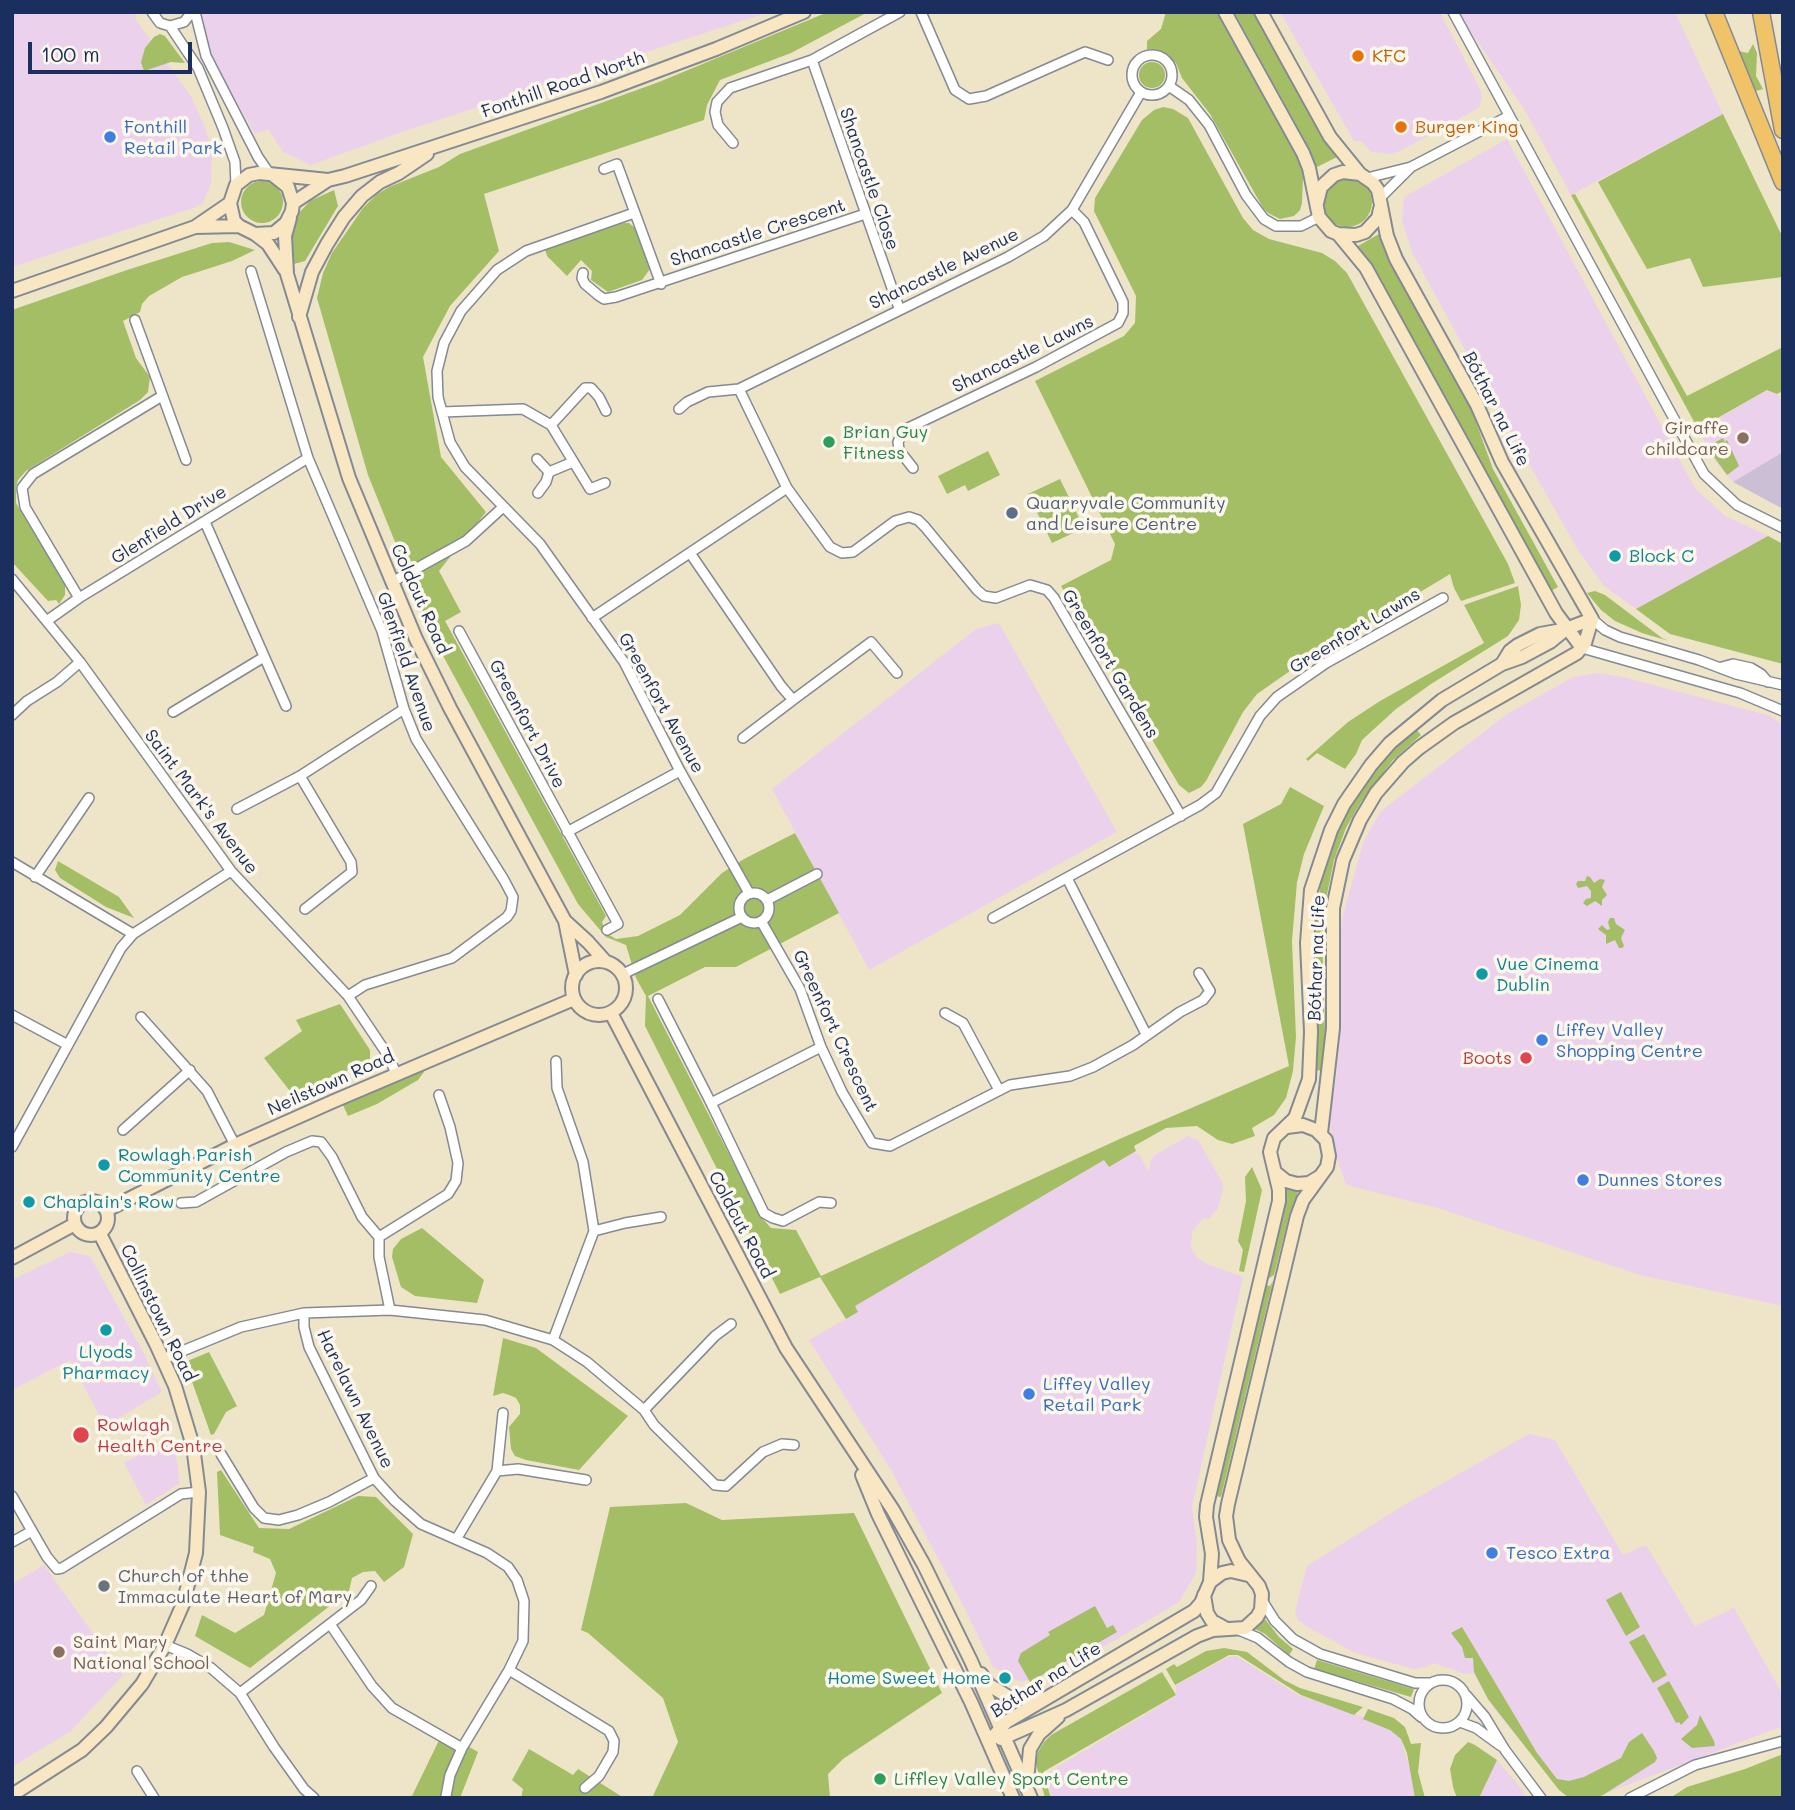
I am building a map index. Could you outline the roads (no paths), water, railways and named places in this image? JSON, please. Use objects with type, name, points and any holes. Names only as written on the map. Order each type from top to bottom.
[{"type":"highway","points":[[1714,12],[1783,183]]},
{"type":"highway","points":[[1761,12],[1783,130]]},
{"type":"street","points":[[152,12],[160,23],[170,26],[184,22],[193,12]]},
{"type":"street","points":[[193,12],[206,56],[261,163],[288,187],[293,203],[285,236],[286,274]]},
{"type":"street","name":"Fonthill Road North","points":[[293,203],[328,180],[650,74],[804,12]]},
{"type":"street","points":[[733,143],[718,125],[715,112],[723,93],[730,88],[812,60],[900,12]]},
{"type":"street","points":[[921,12],[955,90],[969,99],[986,96],[1085,52],[1097,54],[1108,61]]},
{"type":"street","points":[[1225,12],[1298,142],[1309,168],[1318,212],[1331,231],[1356,235],[1365,232],[1372,226],[1380,204],[1411,167]]},
{"type":"street","name":"Bóthar na Life","points":[[1233,1630],[1212,1621],[1204,1604],[1212,1554],[1206,1517],[1207,1505],[1277,1211],[1279,1189],[1270,1152],[1274,1138],[1295,1118],[1309,1080],[1311,1032],[1308,915],[1311,890],[1331,830],[1356,784],[1390,743],[1442,700],[1502,664],[1550,642],[1566,629],[1591,619],[1502,462],[1477,405],[1396,259],[1387,236],[1378,190],[1330,137],[1261,12]]},
{"type":"street","points":[[1453,12],[1704,474],[1737,505],[1783,528]]},
{"type":"street","points":[[170,26],[198,68],[235,162],[236,185],[230,203],[234,221],[268,244],[286,274]]},
{"type":"street","points":[[1150,55],[1167,62],[1172,73],[1169,86],[1160,94],[1147,95],[1141,92],[1133,83],[1132,71],[1138,60],[1150,55]]},
{"type":"street","name":"Shancastle Close","points":[[812,60],[899,309]]},
{"type":"street","points":[[1169,86],[1189,100],[1209,125],[1246,195],[1264,219],[1276,226],[1301,226],[1318,212]]},
{"type":"street","name":"Shancastle Avenue","points":[[679,409],[708,392],[739,389],[1008,257],[1044,236],[1072,210],[1141,92]]},
{"type":"street","points":[[1318,212],[1317,196],[1327,180],[1343,172],[1364,176],[1411,167],[1509,116]]},
{"type":"street","points":[[299,317],[312,272],[327,244],[362,196],[380,181],[399,173],[441,145]]},
{"type":"street","name":"Shancastle Crescent","points":[[604,169],[617,164],[661,284]]},
{"type":"street","name":"Fonthill Road North","points":[[236,185],[249,175],[271,174],[328,180]]},
{"type":"street","points":[[12,291],[195,227],[230,203]]},
{"type":"street","name":"Shancastle Lawns","points":[[913,468],[900,450],[898,442],[904,430],[1037,367],[1118,323],[1123,313],[1123,302],[1084,222],[1072,210]]},
{"type":"street","name":"Greenfort Avenue","points":[[634,213],[526,251],[497,270],[461,312],[443,343],[437,371],[442,412],[450,442],[465,467],[502,508],[540,544],[624,662],[680,771],[749,893]]},
{"type":"street","name":"Shancastle Crescent","points":[[583,273],[585,284],[604,299],[661,284],[671,278],[865,214]]},
{"type":"street","points":[[255,234],[274,233],[290,218]]},
{"type":"street","points":[[195,227],[239,226]]},
{"type":"street","points":[[1338,234],[1366,268],[1566,629],[1582,648],[1740,693],[1783,711]]},
{"type":"street","name":"Glenfield Avenue","points":[[251,271],[308,458],[382,631],[404,709],[416,739],[513,897],[511,911],[502,922],[452,958],[365,985],[348,996]]},
{"type":"street","name":"Coldcut Road","points":[[286,274],[349,478],[416,639],[450,708],[565,920],[605,961],[623,974]]},
{"type":"street","points":[[135,320],[186,460]]},
{"type":"street","points":[[551,425],[585,388],[591,388],[606,411]]},
{"type":"street","points":[[592,618],[787,488],[739,389]]},
{"type":"street","points":[[79,598],[25,507],[22,488],[33,474],[162,396]]},
{"type":"street","points":[[442,412],[523,408],[551,425],[590,489],[605,483]]},
{"type":"street","name":"Glenfield Drive","points":[[48,620],[79,598],[308,458]]},
{"type":"street","points":[[537,459],[549,472]]},
{"type":"street","points":[[549,472],[573,462]]},
{"type":"street","points":[[538,494],[549,472]]},
{"type":"street","name":"Greenfort Gardens","points":[[787,488],[822,539],[835,551],[853,552],[895,521],[909,517],[918,520],[925,527],[984,596],[996,598],[1030,586],[1047,590],[1181,816]]},
{"type":"street","points":[[392,582],[466,541],[502,508]]},
{"type":"street","points":[[205,522],[286,706]]},
{"type":"street","points":[[690,553],[793,700]]},
{"type":"street","name":"Saint Mark's Avenue","points":[[12,579],[80,662],[231,871],[348,996],[387,1054],[396,1073]]},
{"type":"street","name":"Greenfort Lawns","points":[[993,918],[1181,816],[1216,793],[1260,716],[1277,697],[1325,663],[1443,598]]},
{"type":"street","points":[[1582,648],[1591,619],[1620,637],[1722,667],[1733,664],[1751,668],[1768,682],[1783,685]]},
{"type":"street","name":"Greenfort Drive","points":[[459,631],[618,924],[607,930]]},
{"type":"street","points":[[743,738],[871,642],[897,673]]},
{"type":"street","name":"Bóthar na Life","points":[[1263,1602],[1259,1587],[1239,1561],[1229,1540],[1226,1516],[1297,1216],[1303,1200],[1327,1167],[1329,1156],[1328,1145],[1321,1133],[1333,1028],[1333,908],[1343,860],[1360,820],[1388,779],[1419,748],[1448,727],[1582,648]]},
{"type":"street","points":[[173,712],[264,657]]},
{"type":"street","points":[[12,715],[80,662]]},
{"type":"street","points":[[237,809],[300,776],[404,709]]},
{"type":"street","points":[[567,832],[680,771]]},
{"type":"street","points":[[300,776],[351,862],[352,872],[305,909]]},
{"type":"street","points":[[35,877],[89,799]]},
{"type":"street","points":[[12,862],[133,934]]},
{"type":"street","points":[[12,1146],[116,957],[133,934],[231,871]]},
{"type":"street","points":[[767,900],[817,874]]},
{"type":"street","points":[[1067,878],[1146,1034]]},
{"type":"street","points":[[749,893],[760,893],[767,900],[769,909],[761,922],[753,923],[742,917],[739,903],[749,893]]},
{"type":"street","points":[[574,999],[581,1008],[591,1014],[611,1013],[624,999],[626,986],[623,974],[742,917]]},
{"type":"street","name":"Coldcut Road","points":[[565,920],[576,975],[572,990],[574,999]]},
{"type":"street","name":"Greenfort Crescent","points":[[761,922],[800,989],[821,1047],[842,1092],[872,1143],[890,1146],[1010,1085],[1070,1076],[1133,1045],[1146,1034],[1203,1000],[1210,991],[1199,973]]},
{"type":"street","points":[[576,975],[586,964],[605,961]]},
{"type":"street","name":"Neilstown Road","points":[[107,1210],[235,1146],[396,1073],[574,999]]},
{"type":"street","points":[[658,999],[764,1213],[783,1221],[819,1202],[831,1203]]},
{"type":"street","name":"Coldcut Road","points":[[611,1013],[786,1348],[924,1565],[971,1661],[1029,1791]]},
{"type":"street","points":[[945,1013],[964,1023],[999,1090]]},
{"type":"street","points":[[12,1015],[68,1045]]},
{"type":"street","points":[[141,1017],[207,1091],[235,1146]]},
{"type":"street","points":[[711,1103],[821,1047]]},
{"type":"street","points":[[553,1340],[594,1231],[583,1162],[557,1088],[556,1061]]},
{"type":"street","points":[[123,1130],[190,1070]]},
{"type":"street","points":[[379,1237],[448,1194],[456,1181],[458,1163],[450,1127],[439,1096]]},
{"type":"street","points":[[1284,1129],[1303,1125],[1321,1133]]},
{"type":"street","points":[[181,1203],[196,1202],[286,1152],[312,1141],[321,1142],[332,1157],[362,1217],[379,1237],[379,1257],[390,1310]]},
{"type":"street","points":[[1276,1173],[1286,1181],[1297,1184],[1309,1183],[1319,1177]]},
{"type":"street","points":[[93,1201],[107,1210],[109,1221],[100,1234],[88,1235],[75,1224],[75,1212],[82,1203],[93,1201]]},
{"type":"street","points":[[594,1231],[662,1217]]},
{"type":"street","points":[[12,1258],[75,1224]]},
{"type":"street","name":"Collinstown Road","points":[[15,1795],[82,1750],[106,1727],[142,1684],[165,1645],[183,1604],[194,1560],[199,1492],[193,1446],[175,1386],[100,1234]]},
{"type":"street","points":[[163,1359],[241,1327],[304,1313],[390,1310],[485,1320],[553,1340],[607,1377],[644,1410],[653,1425],[715,1485],[726,1486],[763,1452],[782,1444],[794,1445]]},
{"type":"street","name":"Harelawn Avenue","points":[[304,1313],[309,1347],[374,1478],[394,1501],[421,1524],[457,1538],[508,1567],[517,1580],[524,1601],[523,1642],[462,1748],[450,1775],[446,1796]]},
{"type":"street","points":[[644,1410],[715,1336],[731,1324]]},
{"type":"street","points":[[457,1538],[497,1471],[503,1413]]},
{"type":"street","name":"Coldcut Road","points":[[850,1448],[878,1514],[989,1742],[1013,1798]]},
{"type":"street","points":[[221,1454],[254,1508],[264,1518],[279,1520],[299,1515],[374,1478]]},
{"type":"street","points":[[497,1471],[518,1469],[586,1480]]},
{"type":"street","points":[[12,1496],[47,1557],[57,1569],[62,1569],[181,1494],[199,1492]]},
{"type":"street","points":[[12,1542],[32,1531]]},
{"type":"street","points":[[1207,1589],[1222,1573],[1231,1571],[1248,1575]]},
{"type":"street","points":[[240,1693],[360,1600],[371,1587]]},
{"type":"street","name":"Bóthar na Life","points":[[989,1742],[1045,1698],[1194,1611],[1207,1589]]},
{"type":"street","points":[[1233,1630],[1252,1623],[1257,1618],[1263,1602]]},
{"type":"street","points":[[1263,1602],[1275,1621],[1293,1639],[1320,1654],[1415,1684],[1439,1680],[1453,1682],[1485,1717],[1505,1750],[1541,1798]]},
{"type":"street","points":[[330,1624],[372,1686],[392,1708],[462,1748]]},
{"type":"street","name":"Bóthar na Life","points":[[1003,1732],[1066,1710],[1197,1636],[1213,1630],[1233,1630]]},
{"type":"street","points":[[1233,1630],[1258,1638],[1307,1672],[1393,1699],[1412,1709],[1429,1725],[1443,1729],[1460,1722],[1466,1709],[1465,1694]]},
{"type":"street","points":[[165,1645],[211,1668],[240,1693],[296,1779],[314,1798]]},
{"type":"street","points":[[971,1661],[989,1685],[1002,1695],[1012,1699],[1045,1698]]},
{"type":"street","points":[[509,1670],[609,1731],[614,1741],[613,1752],[599,1776],[585,1788]]},
{"type":"street","points":[[1421,1717],[1418,1702],[1420,1694],[1431,1683]]},
{"type":"street","points":[[1029,1791],[1031,1747],[1039,1734],[1066,1710]]},
{"type":"street","points":[[1460,1722],[1486,1735],[1505,1750]]},
{"type":"street","points":[[1630,1798],[1695,1765],[1783,1741]]},
{"type":"street","points":[[137,1771],[154,1798]]},
{"type":"place","name":"KFC","points":[[1358,56]]},
{"type":"place","name":"Burger King","points":[[1401,127]]},
{"type":"place","name":"Fonthill Retail Park","points":[[110,137]]},
{"type":"place","name":"Giraffe childcare","points":[[1743,438]]},
{"type":"place","name":"Brian Guy Fitness","points":[[829,442]]},
{"type":"place","name":"Quarryvale Community and Leisure Centre","points":[[1012,513]]},
{"type":"place","name":"Block C","points":[[1615,556]]},
{"type":"place","name":"Vue Cinema Dublin","points":[[1482,974]]},
{"type":"place","name":"Liffey Valley Shopping Centre","points":[[1542,1040]]},
{"type":"place","name":"Boots","points":[[1526,1058]]},
{"type":"place","name":"Rowlagh Parish Community Centre","points":[[104,1165]]},
{"type":"place","name":"Dunnes Stores","points":[[1583,1180]]},
{"type":"place","name":"Chaplain's Row","points":[[29,1202]]},
{"type":"place","name":"Llyods Pharmacy","points":[[106,1330]]},
{"type":"place","name":"Liffey Valley Retail Park","points":[[1029,1394]]},
{"type":"place","name":"Rowlagh Health Centre","points":[[81,1435]]},
{"type":"place","name":"Tesco Extra","points":[[1492,1553]]},
{"type":"place","name":"Church of thhe Immaculate Heart of Mary","points":[[104,1586]]},
{"type":"place","name":"Saint Mary National School","points":[[59,1652]]},
{"type":"place","name":"Home Sweet Home","points":[[1005,1678]]},
{"type":"place","name":"Liffley Valley Sport Centre","points":[[880,1779]]}]
